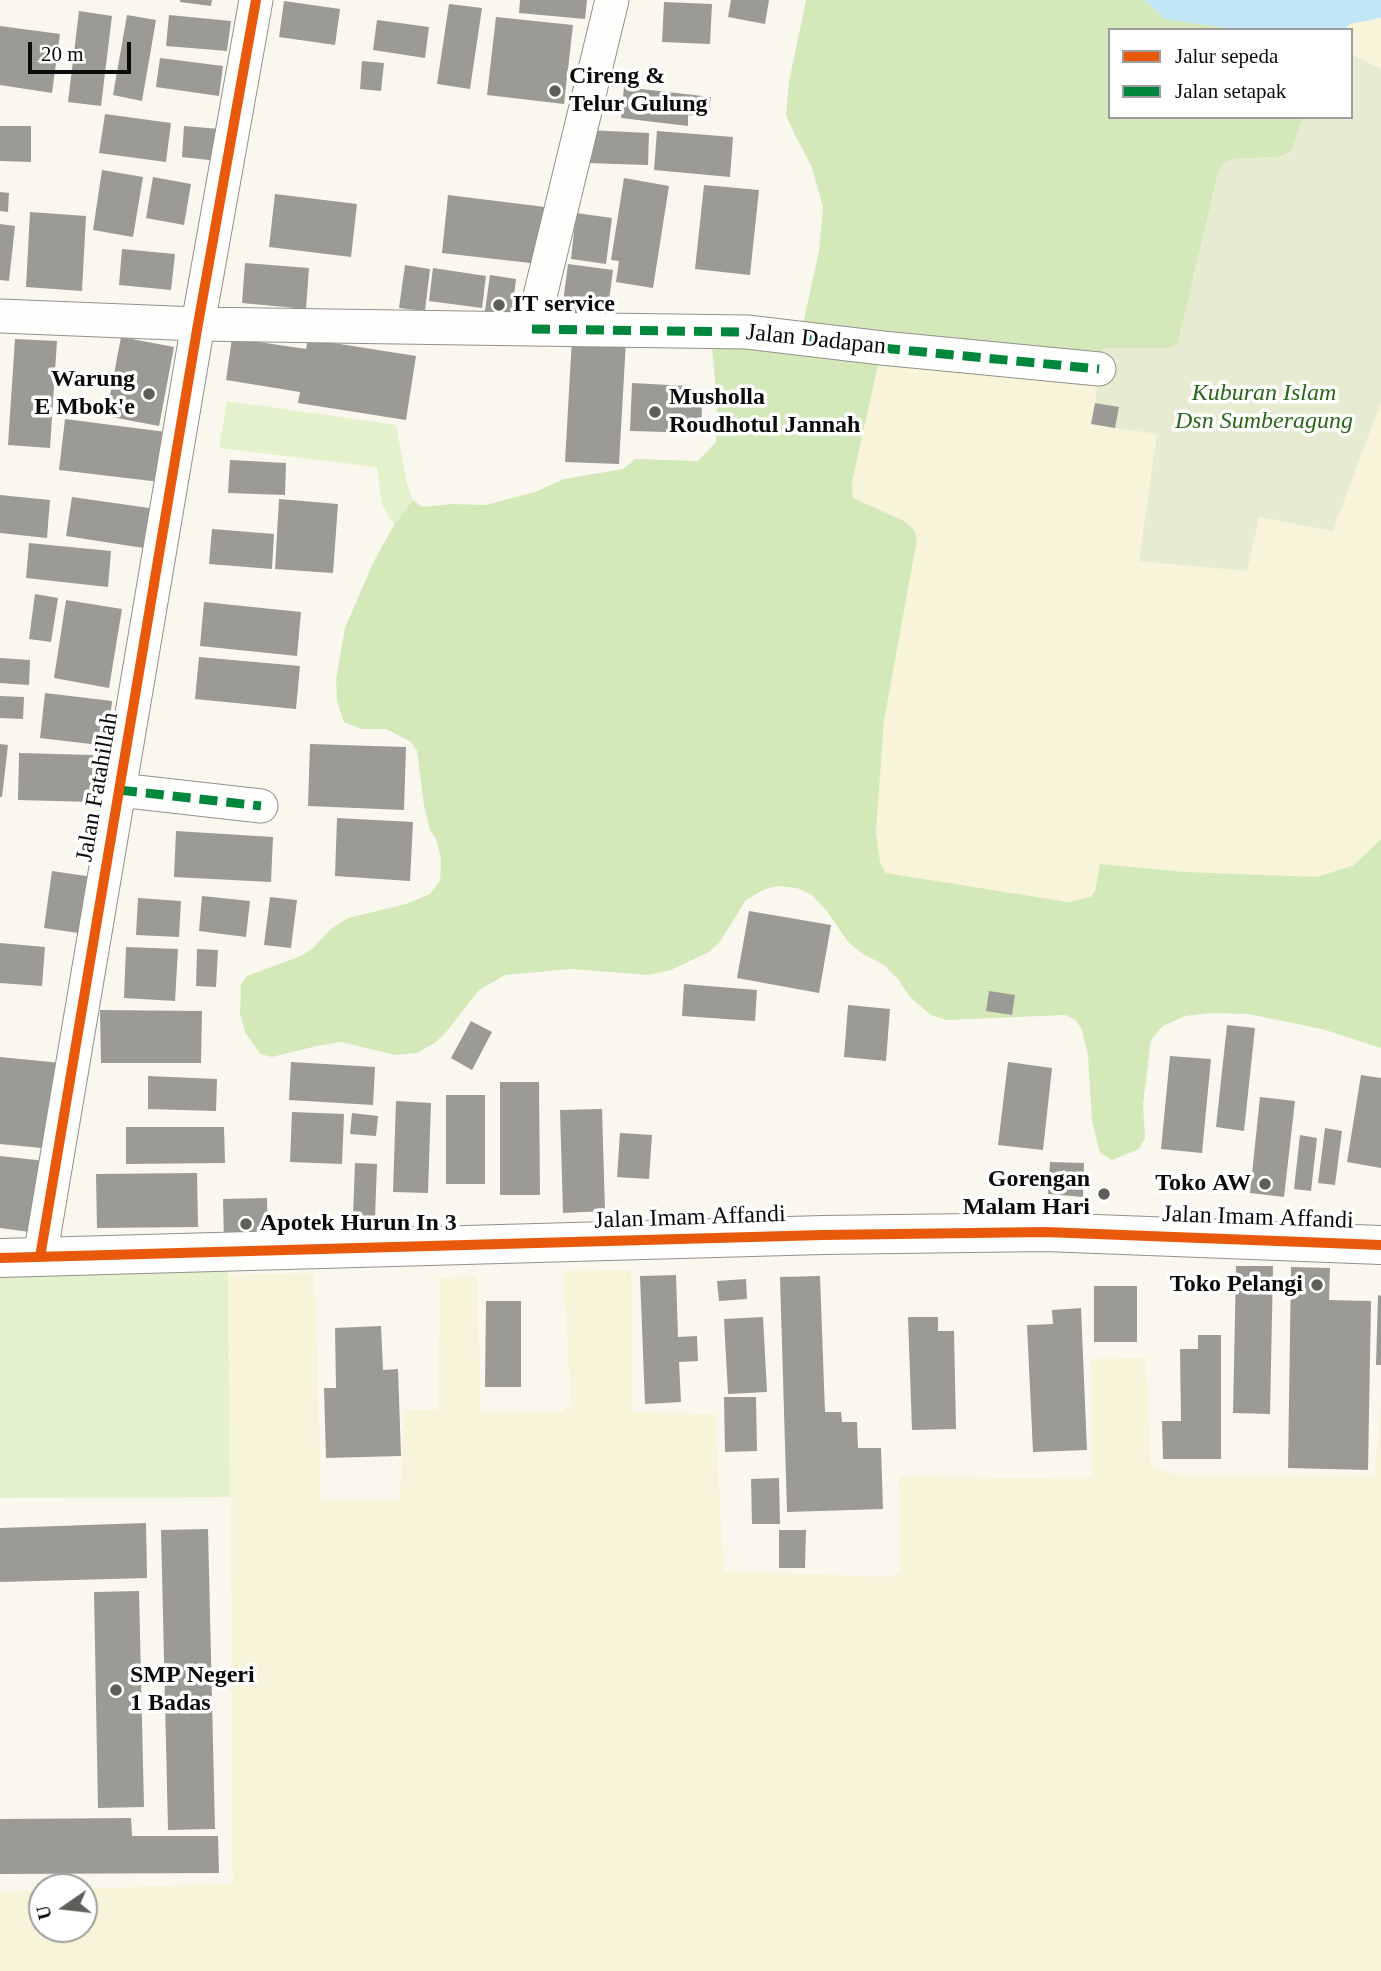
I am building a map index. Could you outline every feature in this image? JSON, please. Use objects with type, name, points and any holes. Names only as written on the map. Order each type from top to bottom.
[{"type":"street","name":"Jalan Fatahillah","points":[[40,1257],[198,324],[256,0]]},
{"type":"street","points":[[532,329],[612,0]]},
{"type":"street","name":"Jalan Dadapan","points":[[0,316],[198,324],[747,332],[1099,369]]},
{"type":"street","points":[[119,790],[261,806]]},
{"type":"street","name":"Jalan Imam Affandi","points":[[0,1258],[823,1235],[1045,1232],[1381,1245]]},
{"type":"shaded area","points":[[1381,18],[1381,69],[1353,55],[1353,28],[1345,28],[1350,24]]},
{"type":"shaded area","points":[[882,348],[1099,369],[1091,424],[1157,434],[1259,517],[1333,531],[1381,402],[1381,839],[1354,865],[1317,877],[1186,872],[1101,864],[1091,897],[1068,902],[886,873],[880,862],[876,831],[884,721],[892,673],[852,491]]},
{"type":"shaded area","points":[[631,1270],[633,1412],[715,1414],[724,1571],[892,1577],[900,1571],[899,1476],[1084,1479],[1093,1474],[1091,1359],[1146,1358],[1151,1466],[1177,1475],[1375,1475],[1381,1400],[1381,1971],[0,1971],[0,1892],[28,1891],[28,1943],[98,1943],[98,1888],[233,1883],[229,1275],[313,1273],[321,1500],[400,1500],[404,1410],[438,1410],[440,1278],[477,1276],[481,1411],[561,1412],[571,1404],[563,1271]]},
{"type":"green space","points":[[806,0],[1144,0],[1165,19],[1226,28],[1108,28],[1108,119],[1302,119],[1292,151],[1279,157],[1235,159],[1219,170],[1178,343],[1171,348],[1105,348],[1099,369],[882,347],[852,482],[853,498],[904,521],[914,530],[917,539],[884,721],[876,831],[880,862],[886,873],[1068,902],[1091,897],[1095,891],[1100,864],[1186,872],[1317,877],[1354,865],[1381,839],[1381,1048],[1322,1029],[1248,1014],[1212,1013],[1185,1016],[1163,1026],[1151,1040],[1143,1104],[1145,1138],[1139,1149],[1112,1160],[1100,1153],[1092,1121],[1088,1056],[1082,1030],[1076,1020],[1065,1015],[947,1020],[931,1015],[909,996],[898,979],[884,965],[849,943],[812,895],[797,888],[777,886],[763,890],[746,900],[719,943],[709,952],[671,970],[648,975],[571,969],[505,975],[479,990],[447,1031],[436,1042],[417,1053],[395,1055],[341,1042],[272,1057],[260,1054],[245,1032],[240,1014],[241,984],[247,976],[301,956],[313,948],[332,928],[348,918],[406,904],[430,894],[440,881],[441,858],[424,806],[417,751],[411,742],[386,729],[361,729],[344,722],[337,701],[336,680],[345,628],[373,563],[394,525],[413,500],[422,507],[486,505],[535,492],[564,479],[623,469],[635,459],[698,461],[716,442],[717,404],[712,346],[800,338],[819,251],[823,207],[811,165],[786,115],[789,82]]},
{"type":"green space","name":"Kuburan Islam Dsn Sumberagung","points":[[1353,55],[1381,69],[1381,402],[1333,531],[1259,517],[1247,571],[1139,561],[1157,434],[1115,428],[1119,407],[1095,403],[1104,348],[1171,348],[1178,343],[1219,170],[1225,162],[1235,159],[1279,157],[1292,152],[1302,119],[1353,119]]},
{"type":"green space","points":[[227,401],[396,425],[407,484],[413,500],[394,525],[382,505],[377,467],[219,448]]},
{"type":"green space","points":[[228,1252],[230,1497],[0,1498],[0,1258]]},
{"type":"water","points":[[1144,0],[1381,0],[1381,18],[1350,24],[1345,28],[1226,28],[1165,19]]},
{"type":"building","points":[[180,0],[212,0],[211,6]]},
{"type":"building","points":[[520,0],[587,0],[585,19],[519,13]]},
{"type":"building","points":[[731,0],[769,0],[765,24],[728,17]]},
{"type":"building","points":[[284,1],[340,9],[335,45],[279,37]]},
{"type":"building","points":[[664,2],[712,4],[710,44],[662,42]]},
{"type":"building","points":[[449,4],[482,8],[470,89],[437,84]]},
{"type":"building","points":[[79,11],[112,16],[101,106],[68,102]]},
{"type":"building","points":[[127,15],[156,20],[142,101],[113,95]]},
{"type":"building","points":[[169,15],[231,21],[227,51],[166,46]]},
{"type":"building","points":[[496,17],[573,25],[564,104],[487,95]]},
{"type":"building","points":[[377,20],[429,27],[425,58],[373,50]]},
{"type":"building","points":[[0,26],[60,34],[52,93],[0,85]]},
{"type":"building","points":[[160,58],[223,66],[219,96],[156,87]]},
{"type":"building","points":[[362,61],[384,63],[381,91],[360,89]]},
{"type":"building","points":[[624,87],[711,97],[708,117],[688,115],[688,126],[621,118]]},
{"type":"building","points":[[105,114],[171,123],[166,162],[99,153]]},
{"type":"building","points":[[0,126],[31,126],[31,162],[0,161]]},
{"type":"building","points":[[184,126],[220,129],[218,161],[182,157]]},
{"type":"building","points":[[588,130],[649,133],[648,165],[587,163]]},
{"type":"building","points":[[657,131],[733,137],[730,177],[654,170]]},
{"type":"building","points":[[102,170],[143,177],[133,237],[93,230]]},
{"type":"building","points":[[153,177],[191,184],[184,225],[146,218]]},
{"type":"building","points":[[624,178],[669,186],[653,288],[616,282],[619,261],[611,260]]},
{"type":"building","points":[[704,185],[759,190],[750,275],[695,269]]},
{"type":"building","points":[[0,192],[9,193],[8,212],[0,211]]},
{"type":"building","points":[[275,194],[357,204],[351,257],[269,247]]},
{"type":"building","points":[[448,195],[545,207],[539,264],[442,253]]},
{"type":"building","points":[[30,212],[86,216],[82,291],[26,287]]},
{"type":"building","points":[[576,213],[612,218],[606,264],[571,259]]},
{"type":"building","points":[[0,224],[15,226],[9,281],[0,280]]},
{"type":"building","points":[[122,249],[175,254],[171,290],[119,285]]},
{"type":"building","points":[[245,263],[309,268],[306,309],[242,303]]},
{"type":"building","points":[[568,264],[613,270],[606,324],[561,318]]},
{"type":"building","points":[[405,265],[430,269],[425,311],[399,308]]},
{"type":"building","points":[[433,268],[486,276],[482,308],[429,301]]},
{"type":"building","points":[[490,275],[516,279],[511,322],[484,318]]},
{"type":"building","points":[[121,337],[174,347],[159,426],[106,416]]},
{"type":"building","points":[[232,338],[306,349],[308,339],[416,356],[406,420],[298,403],[300,392],[226,380]]},
{"type":"building","points":[[572,338],[626,341],[619,464],[565,462]]},
{"type":"building","points":[[15,339],[57,341],[50,448],[8,445]]},
{"type":"building","points":[[632,383],[688,386],[687,405],[702,406],[701,433],[630,431]]},
{"type":"building","points":[[1095,403],[1119,407],[1115,428],[1091,424]]},
{"type":"building","points":[[65,419],[166,432],[160,482],[59,470]]},
{"type":"building","points":[[230,460],[286,463],[285,495],[228,493]]},
{"type":"building","points":[[0,495],[50,500],[47,538],[0,533]]},
{"type":"building","points":[[72,497],[156,509],[150,549],[66,536]]},
{"type":"building","points":[[279,499],[338,504],[333,573],[275,569]]},
{"type":"building","points":[[212,529],[274,534],[272,569],[209,564]]},
{"type":"building","points":[[29,543],[111,551],[108,587],[26,578]]},
{"type":"building","points":[[35,594],[58,598],[51,642],[29,639]]},
{"type":"building","points":[[66,600],[122,609],[109,688],[54,678]]},
{"type":"building","points":[[204,602],[301,612],[297,656],[200,646]]},
{"type":"building","points":[[199,657],[300,666],[296,709],[195,699]]},
{"type":"building","points":[[0,658],[30,660],[29,685],[0,683]]},
{"type":"building","points":[[45,693],[112,701],[107,746],[40,738]]},
{"type":"building","points":[[0,696],[24,697],[23,719],[0,718]]},
{"type":"building","points":[[0,744],[8,745],[2,797],[0,797]]},
{"type":"building","points":[[310,744],[406,747],[404,810],[308,806]]},
{"type":"building","points":[[19,753],[93,755],[92,802],[18,800]]},
{"type":"building","points":[[337,818],[413,822],[410,881],[335,876]]},
{"type":"building","points":[[176,831],[273,837],[271,882],[174,877]]},
{"type":"building","points":[[52,871],[93,877],[85,934],[44,928]]},
{"type":"building","points":[[202,896],[250,901],[246,937],[199,931]]},
{"type":"building","points":[[270,897],[297,900],[291,948],[264,945]]},
{"type":"building","points":[[138,898],[181,901],[179,937],[136,935]]},
{"type":"building","points":[[749,911],[831,925],[819,993],[737,978]]},
{"type":"building","points":[[0,943],[45,947],[42,986],[0,983]]},
{"type":"building","points":[[126,947],[178,949],[175,1001],[124,998]]},
{"type":"building","points":[[197,949],[218,950],[216,987],[196,986]]},
{"type":"building","points":[[684,984],[757,990],[755,1021],[682,1016]]},
{"type":"building","points":[[989,991],[1015,995],[1012,1015],[986,1011]]},
{"type":"building","points":[[848,1005],[890,1009],[886,1061],[844,1057]]},
{"type":"building","points":[[100,1010],[202,1011],[201,1063],[101,1063]]},
{"type":"building","points":[[471,1021],[492,1032],[472,1070],[451,1058]]},
{"type":"building","points":[[1227,1025],[1255,1028],[1244,1131],[1216,1127]]},
{"type":"building","points":[[1170,1056],[1211,1059],[1202,1153],[1161,1149]]},
{"type":"building","points":[[0,1057],[61,1063],[52,1149],[0,1144]]},
{"type":"building","points":[[291,1062],[375,1067],[373,1105],[289,1100]]},
{"type":"building","points":[[1008,1062],[1052,1068],[1043,1150],[998,1145]]},
{"type":"building","points":[[1361,1075],[1381,1078],[1381,1168],[1347,1162]]},
{"type":"building","points":[[148,1076],[217,1079],[216,1111],[148,1109]]},
{"type":"building","points":[[500,1082],[539,1082],[540,1195],[500,1195]]},
{"type":"building","points":[[446,1095],[485,1095],[485,1184],[446,1184]]},
{"type":"building","points":[[1260,1097],[1295,1101],[1284,1197],[1250,1193]]},
{"type":"building","points":[[396,1101],[431,1103],[428,1193],[393,1192]]},
{"type":"building","points":[[602,1109],[605,1211],[563,1213],[560,1110]]},
{"type":"building","points":[[292,1112],[344,1114],[342,1164],[290,1162]]},
{"type":"building","points":[[352,1113],[378,1116],[376,1136],[350,1134]]},
{"type":"building","points":[[126,1127],[224,1127],[225,1163],[126,1164]]},
{"type":"building","points":[[1325,1128],[1342,1131],[1335,1185],[1318,1183]]},
{"type":"building","points":[[620,1133],[652,1135],[649,1179],[617,1177]]},
{"type":"building","points":[[1300,1135],[1317,1138],[1311,1191],[1294,1189]]},
{"type":"building","points":[[0,1156],[45,1161],[37,1233],[0,1228]]},
{"type":"building","points":[[1050,1162],[1084,1163],[1083,1197],[1048,1194]]},
{"type":"building","points":[[355,1163],[377,1164],[375,1218],[353,1217]]},
{"type":"building","points":[[197,1173],[198,1227],[97,1228],[96,1174]]},
{"type":"building","points":[[267,1198],[268,1242],[224,1242],[223,1199]]},
{"type":"building","points":[[1236,1266],[1273,1266],[1270,1414],[1233,1413]]},
{"type":"building","points":[[1291,1267],[1330,1268],[1329,1300],[1371,1301],[1368,1470],[1288,1468]]},
{"type":"building","points":[[676,1275],[678,1337],[697,1336],[698,1361],[679,1362],[681,1402],[645,1404],[640,1276]]},
{"type":"building","points":[[820,1276],[825,1412],[841,1412],[842,1422],[857,1422],[858,1448],[881,1448],[883,1509],[787,1512],[780,1277]]},
{"type":"building","points":[[746,1279],[747,1299],[719,1301],[717,1281]]},
{"type":"building","points":[[1094,1286],[1137,1286],[1137,1342],[1094,1342]]},
{"type":"building","points":[[1378,1295],[1381,1296],[1381,1365],[1376,1365]]},
{"type":"building","points":[[486,1301],[521,1301],[521,1387],[485,1387]]},
{"type":"building","points":[[1081,1308],[1087,1450],[1033,1452],[1027,1325],[1053,1324],[1052,1310]]},
{"type":"building","points":[[763,1317],[767,1392],[728,1394],[724,1319]]},
{"type":"building","points":[[908,1317],[938,1317],[938,1331],[954,1331],[956,1429],[912,1430]]},
{"type":"building","points":[[381,1326],[383,1370],[398,1369],[401,1456],[326,1458],[324,1388],[336,1388],[335,1328]]},
{"type":"building","points":[[1198,1335],[1221,1335],[1221,1459],[1163,1459],[1162,1421],[1181,1421],[1180,1349],[1198,1349]]},
{"type":"building","points":[[724,1397],[756,1397],[757,1451],[725,1452]]},
{"type":"building","points":[[779,1478],[780,1524],[752,1524],[751,1479]]},
{"type":"building","points":[[146,1523],[147,1578],[0,1582],[0,1528]]},
{"type":"building","points":[[208,1529],[215,1829],[168,1830],[161,1530]]},
{"type":"building","points":[[779,1530],[806,1530],[805,1568],[779,1568]]},
{"type":"building","points":[[139,1591],[144,1807],[98,1808],[94,1592]]},
{"type":"building","points":[[131,1818],[132,1836],[218,1836],[219,1873],[0,1874],[0,1819]]},
{"type":"marked path","points":[[532,329],[747,332],[1099,369]]},
{"type":"marked path","points":[[119,790],[261,806]]},
{"type":"cycle path","points":[[40,1257],[198,324],[256,0]]},
{"type":"cycle path","points":[[0,1258],[823,1235],[1045,1232],[1381,1245]]},
{"type":"place","name":"Cireng & Telur Gulung","points":[[555,91]]},
{"type":"place","name":"IT service","points":[[499,305]]},
{"type":"place","name":"Warung E Mbok'e","points":[[149,394]]},
{"type":"place","name":"Musholla Roudhotul Jannah","points":[[655,412]]},
{"type":"place","name":"Toko AW","points":[[1265,1184]]},
{"type":"place","name":"Gorengan Malam Hari","points":[[1104,1194]]},
{"type":"place","name":"Apotek Hurun In 3","points":[[246,1224]]},
{"type":"place","name":"Toko Pelangi","points":[[1317,1285]]},
{"type":"place","name":"SMP Negeri 1 Badas","points":[[116,1690]]}]
